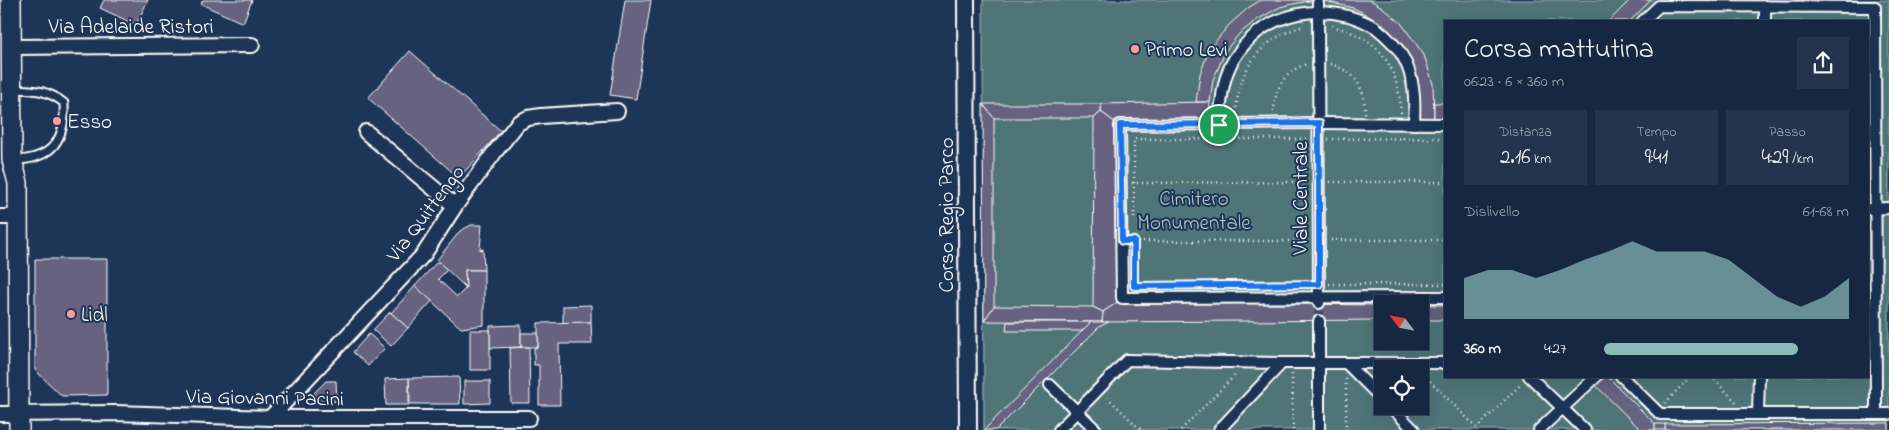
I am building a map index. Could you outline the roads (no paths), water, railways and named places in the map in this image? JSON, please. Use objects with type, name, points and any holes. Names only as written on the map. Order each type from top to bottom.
[{"type":"main road","points":[[10,0],[12,160],[6,182],[11,420]]},
{"type":"street","name":"Corso Regio Parco","points":[[966,0],[968,430]]},
{"type":"street","name":"Viale Centrale","points":[[1318,4],[1319,301]]},
{"type":"street","points":[[1219,125],[1222,89],[1233,60],[1249,39],[1268,24],[1290,12],[1318,4],[1364,20],[1385,35],[1403,57],[1415,88],[1414,124]]},
{"type":"street","points":[[1645,20],[1659,6],[1875,7],[1872,209],[1876,414]]},
{"type":"street","points":[[1765,6],[1765,20]]},
{"type":"street","name":"Via Adelaide Ristori","points":[[11,47],[252,45]]},
{"type":"street","name":"Via Quittengo","points":[[270,418],[424,254],[455,206],[518,123],[528,118],[541,116],[617,111]]},
{"type":"street","points":[[1444,124],[1120,125],[1122,298],[1319,301],[1444,298]]},
{"type":"street","points":[[366,132],[455,206]]},
{"type":"street","points":[[1872,209],[1889,208]]},
{"type":"street","points":[[1319,321],[1319,430]]},
{"type":"street","points":[[1059,430],[1127,360],[1444,363]]},
{"type":"street","points":[[1219,430],[1287,363]]},
{"type":"street","points":[[1346,363],[1374,391]]},
{"type":"street","points":[[1539,430],[1594,378]]},
{"type":"street","points":[[1623,378],[1660,414],[1889,414]]},
{"type":"street","points":[[1753,414],[1759,378]]},
{"type":"street","points":[[1526,379],[1585,430]]},
{"type":"street","points":[[1050,385],[1096,430]]},
{"type":"street","name":"Via Giovanni Pacini","points":[[11,420],[116,413],[270,418],[529,418]]},
{"type":"street","points":[[1399,415],[1414,430]]},
{"type":"lane","points":[[11,89],[41,90],[53,94],[64,103],[65,117],[59,141],[50,149],[24,160],[12,160]]},
{"type":"tunnel","points":[[1319,304],[1319,321]]},
{"type":"place","name":"Primo Levi","points":[[1135,49]]},
{"type":"place","name":"Esso","points":[[57,121]]},
{"type":"place","name":"Lidl","points":[[71,314]]},
{"type":"park label","name":"Cimitero Monumentale","points":[[1194,210]]}]
